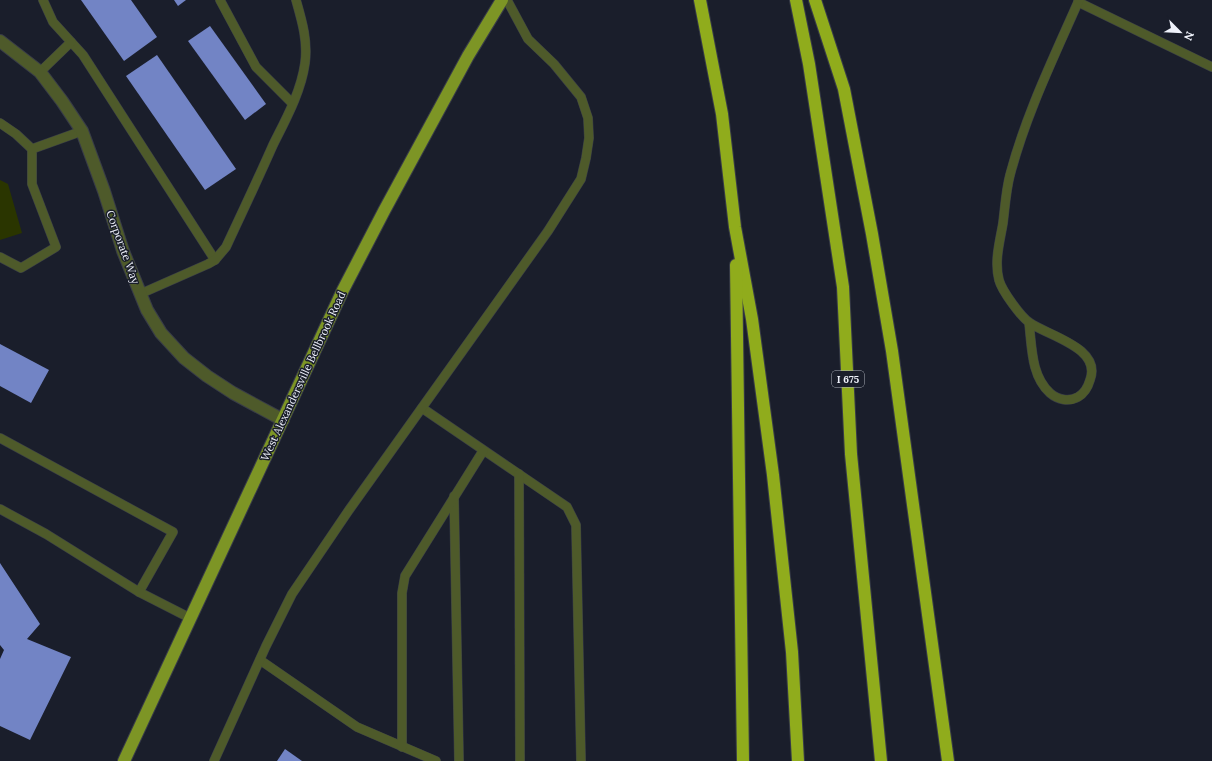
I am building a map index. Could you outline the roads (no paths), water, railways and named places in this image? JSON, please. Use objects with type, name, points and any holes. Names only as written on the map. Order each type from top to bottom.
[{"type":"highway","points":[[700,0],[722,114],[735,227],[752,319],[773,483],[792,652],[798,761]]},
{"type":"highway","name":"I 675","points":[[796,0],[809,64],[843,287],[851,454],[881,761]]},
{"type":"highway","points":[[815,0],[844,89],[872,234],[892,351],[948,761]]},
{"type":"highway","points":[[735,227],[743,761]]},
{"type":"main road","name":"West Alexandersville Bellbrook Road","points":[[124,761],[343,290],[468,56],[502,0]]},
{"type":"street","name":"Corporate Way","points":[[0,41],[40,72],[82,131],[104,191],[123,251],[147,310],[161,333],[184,358],[207,376],[283,420]]},
{"type":"lane","points":[[43,0],[54,22],[83,55],[215,260]]},
{"type":"lane","points":[[220,0],[256,68],[292,103]]},
{"type":"lane","points":[[140,294],[215,260],[226,247],[301,81],[306,49],[304,27],[296,0]]},
{"type":"lane","points":[[214,761],[292,594],[349,510],[548,231],[581,179],[589,138],[588,118],[582,97],[554,64],[528,39],[507,0]]},
{"type":"lane","points":[[1029,323],[1035,371],[1042,386],[1052,395],[1064,400],[1076,398],[1083,394],[1089,385],[1092,376],[1091,364],[1084,354],[1074,345],[1029,323],[1010,300],[999,280],[997,259],[1010,176],[1029,116],[1078,1],[1212,67]]},
{"type":"lane","points":[[40,72],[71,42]]},
{"type":"lane","points":[[0,123],[16,134],[32,149],[32,184],[56,247],[21,268],[0,257]]},
{"type":"lane","points":[[32,149],[82,131]]},
{"type":"lane","points":[[422,408],[567,508],[576,525],[581,761]]},
{"type":"lane","points":[[0,438],[173,532],[139,592]]},
{"type":"lane","points":[[402,747],[402,593],[405,576],[483,451]]},
{"type":"lane","points":[[519,474],[520,761]]},
{"type":"lane","points":[[454,496],[459,761]]},
{"type":"lane","points":[[0,509],[46,534],[139,592],[190,618]]},
{"type":"lane","points":[[260,660],[357,727],[436,761]]}]
